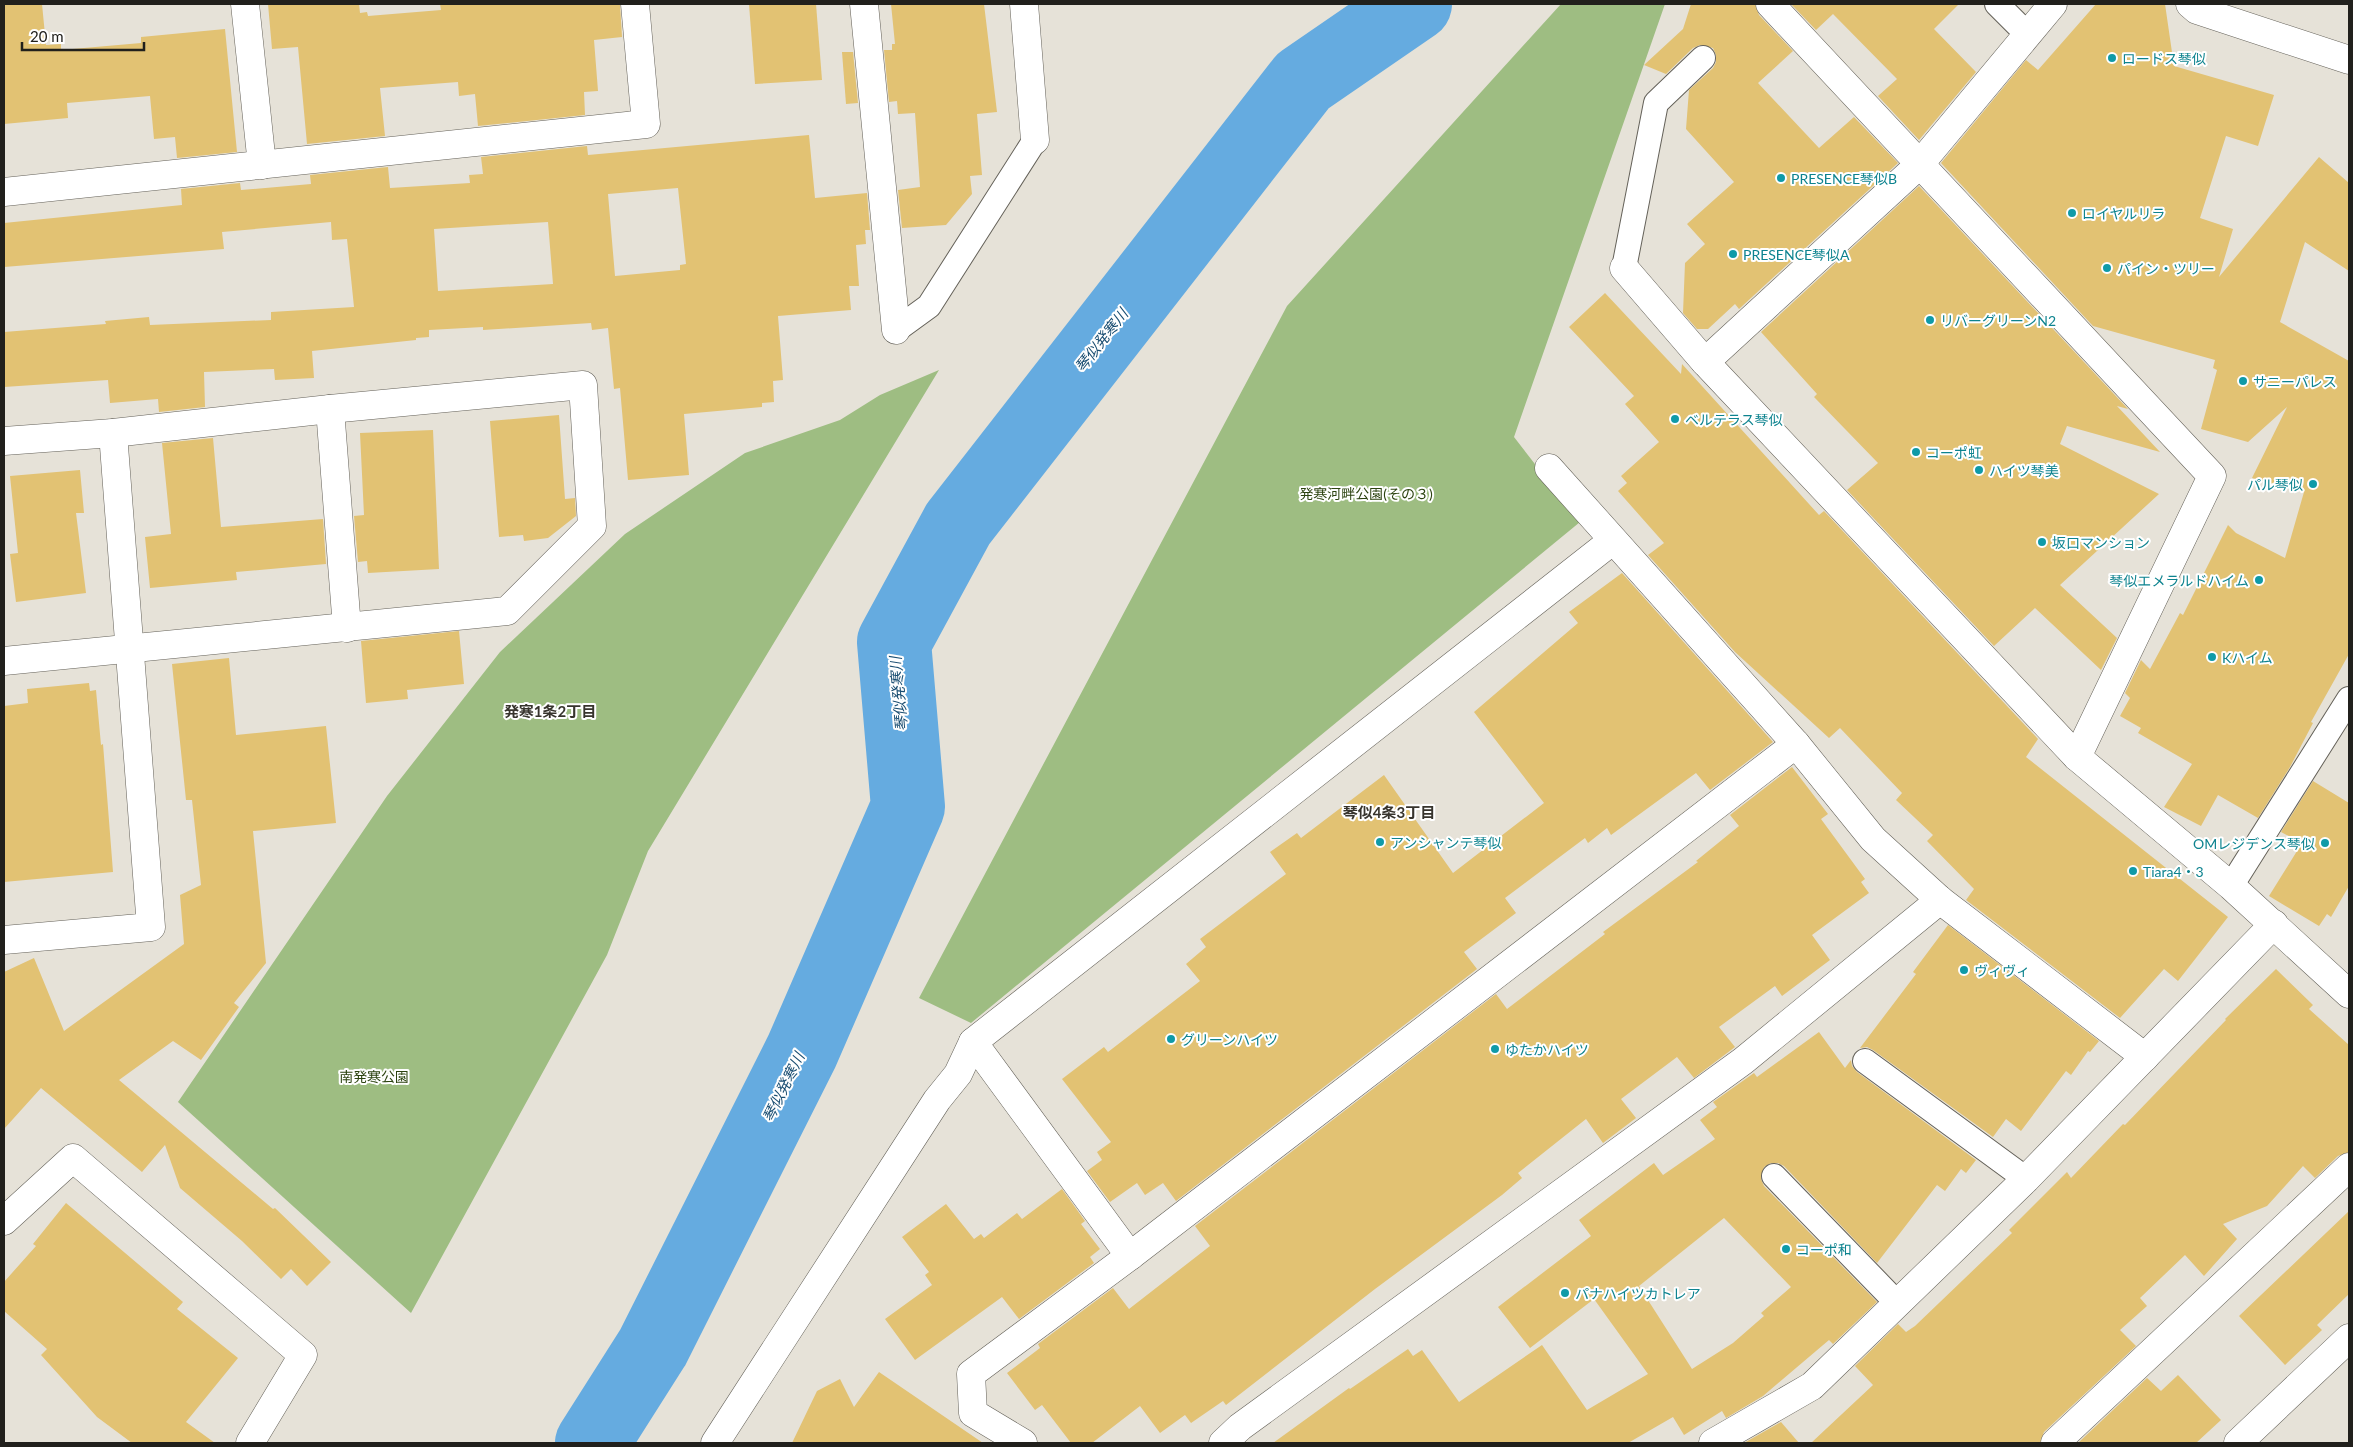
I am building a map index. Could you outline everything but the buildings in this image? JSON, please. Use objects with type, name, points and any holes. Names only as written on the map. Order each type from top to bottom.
[{"type":"street","points":[[245,4],[262,165]]},
{"type":"street","points":[[4,192],[646,124],[635,4]]},
{"type":"street","points":[[864,4],[896,330]]},
{"type":"street","points":[[1024,4],[1035,140]]},
{"type":"street","points":[[1770,4],[2212,476],[2077,757]]},
{"type":"street","points":[[1706,362],[1919,165],[2053,4]]},
{"type":"street","points":[[2190,4],[2197,10],[2349,60]]},
{"type":"street","points":[[1624,268],[1706,362],[2077,757],[2231,886],[2349,994]]},
{"type":"street","points":[[4,441],[113,433],[330,409],[583,385],[592,526],[507,611],[131,650],[4,661]]},
{"type":"street","points":[[330,409],[347,628]]},
{"type":"street","points":[[4,940],[151,927],[113,433]]},
{"type":"street","points":[[1549,468],[1612,541],[1796,744],[1873,839],[1940,900],[2145,1057]]},
{"type":"street","points":[[715,1443],[937,1100],[958,1074],[973,1042],[1612,541]]},
{"type":"street","points":[[1023,1443],[974,1413],[972,1374],[1130,1256],[1796,744]]},
{"type":"street","points":[[1223,1443],[1240,1427],[1742,1061],[1940,900]]},
{"type":"street","points":[[1713,1443],[1812,1386],[2026,1179],[2274,924]]},
{"type":"street","points":[[973,1042],[1130,1256]]},
{"type":"street","points":[[4,1222],[73,1158],[303,1355],[250,1443]]},
{"type":"street","points":[[2055,1443],[2349,1167]]},
{"type":"street","points":[[2238,1443],[2349,1338]]},
{"type":"lane","points":[[1997,4],[2027,34]]},
{"type":"lane","points":[[1624,268],[1656,103],[1704,58]]},
{"type":"lane","points":[[896,330],[929,306],[1035,140]]},
{"type":"lane","points":[[2231,886],[2349,699]]},
{"type":"lane","points":[[1865,1061],[2026,1179]]},
{"type":"lane","points":[[1774,1176],[1897,1304]]},
{"type":"green space","name":"発寒河畔公園(その３)","points":[[1561,4],[1665,4],[1514,437],[1580,522],[971,1023],[919,998],[1287,306]]},
{"type":"green space","name":"南発寒公園","points":[[939,370],[648,851],[607,955],[411,1313],[178,1102],[387,796],[500,652],[625,534],[745,453],[840,420],[880,395]]},
{"type":"waterway","name":"琴似発寒川","points":[[592,1443],[653,1347],[802,1051],[908,807],[894,642],[958,524],[1303,81],[1415,4]]},
{"type":"place","name":"ロードス琴似","points":[[2112,58]]},
{"type":"place","name":"PRESENCE琴似B","points":[[1781,178]]},
{"type":"place","name":"ロイヤルリラ","points":[[2072,213]]},
{"type":"place","name":"PRESENCE琴似A","points":[[1733,254]]},
{"type":"place","name":"パイン・ツリー","points":[[2107,268]]},
{"type":"place","name":"リバーグリーンN2","points":[[1930,320]]},
{"type":"place","name":"サニーパレス","points":[[2243,381]]},
{"type":"place","name":"ベルテラス琴似","points":[[1675,419]]},
{"type":"place","name":"コーポ虹","points":[[1916,452]]},
{"type":"place","name":"ハイツ琴美","points":[[1979,470]]},
{"type":"place","name":"パル琴似","points":[[2313,484]]},
{"type":"place","name":"坂口マンション","points":[[2042,542]]},
{"type":"place","name":"琴似エメラルドハイム","points":[[2259,580]]},
{"type":"place","name":"Kハイム","points":[[2212,657]]},
{"type":"place","name":"アンシャンテ琴似","points":[[1380,842]]},
{"type":"place","name":"OMレジデンス琴似","points":[[2325,843]]},
{"type":"place","name":"Tiara4・3","points":[[2133,871]]},
{"type":"place","name":"ヴィヴィ","points":[[1964,970]]},
{"type":"place","name":"グリーンハイツ","points":[[1171,1039]]},
{"type":"place","name":"ゆたかハイツ","points":[[1495,1049]]},
{"type":"place","name":"コーポ和","points":[[1786,1249]]},
{"type":"place","name":"パナハイツカトレア","points":[[1565,1293]]},
{"type":"district","name":"発寒1条2丁目","points":[[550,711]]},
{"type":"district","name":"琴似4条3丁目","points":[[1389,812]]}]
